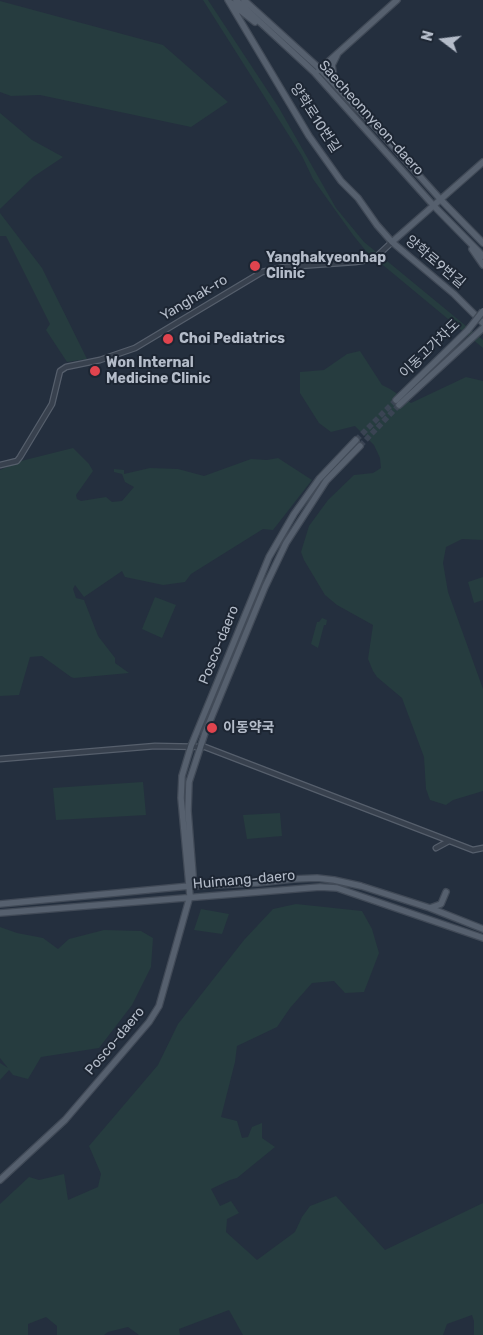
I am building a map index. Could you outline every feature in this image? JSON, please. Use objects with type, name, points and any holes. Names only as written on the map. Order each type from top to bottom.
[{"type":"main road","points":[[227,0],[270,35],[308,70],[318,70],[397,0]]},
{"type":"main road","name":"양학로10번길","points":[[227,0],[309,136],[340,181],[358,198],[392,242]]},
{"type":"main road","name":"Saecheonnyeon-daero","points":[[236,0],[254,13],[360,110],[441,200],[483,243]]},
{"type":"main road","name":"Saecheonnyeon-daero","points":[[244,0],[254,13]]},
{"type":"main road","points":[[249,0],[318,70],[334,79],[357,103],[360,110]]},
{"type":"main road","points":[[334,79],[332,65],[338,53]]},
{"type":"main road","name":"Saecheonnyeon-daero","points":[[318,70],[434,206],[483,256]]},
{"type":"main road","name":"Yanghak-ro","points":[[392,242],[483,162]]},
{"type":"main road","points":[[457,229],[483,265]]},
{"type":"main road","name":"양학로9번길","points":[[392,242],[454,294],[483,322]]},
{"type":"main road","points":[[468,330],[483,311]]},
{"type":"main road","name":"이동고가차도","points":[[483,317],[397,403],[483,328]]},
{"type":"main road","name":"Posco-daero","points":[[0,1180],[65,1120],[157,1010],[190,896],[181,798],[182,776],[191,746],[269,558],[298,508],[343,452],[356,440]]},
{"type":"main road","name":"Posco-daero","points":[[190,886],[193,875],[188,791],[191,772],[200,747],[277,559],[304,512],[326,482],[360,446]]},
{"type":"main road","points":[[221,676],[228,678]]},
{"type":"main road","name":"Huimang-daero","points":[[2,904],[190,886],[257,884],[299,879],[334,880],[361,886],[430,908],[483,929]]},
{"type":"main road","name":"Huimang-daero","points":[[2,913],[303,887],[337,888],[483,938]]},
{"type":"main road","points":[[430,908],[441,904],[446,892]]},
{"type":"main road","points":[[2,904],[2,913]]},
{"type":"street","name":"Yanghak-ro","points":[[0,465],[17,461],[20,457],[52,404],[60,371],[66,367],[100,360],[135,348],[262,272],[285,267],[368,260],[376,257],[392,242]]},
{"type":"street","points":[[0,759],[155,746],[208,748],[473,850],[483,848]]},
{"type":"street","points":[[436,848],[449,841]]},
{"type":"green space","points":[[203,0],[208,0],[279,108],[336,208],[364,242],[483,340],[483,348],[366,251],[353,235],[313,179],[302,156]]},
{"type":"green space","points":[[0,1],[163,45],[228,102],[191,127],[40,95],[11,96],[0,92]]},
{"type":"green space","points":[[0,113],[32,140],[63,157],[33,177],[0,209]]},
{"type":"green space","points":[[0,213],[42,268],[87,359],[67,362],[46,330],[50,324],[6,236],[0,236]]},
{"type":"green space","points":[[360,351],[382,385],[411,403],[466,377],[483,381],[483,540],[462,539],[446,547],[443,563],[448,592],[483,689],[483,791],[453,800],[446,805],[430,800],[426,789],[424,757],[402,698],[377,677],[368,659],[373,625],[337,605],[325,595],[301,552],[309,526],[328,500],[354,475],[373,473],[381,468],[380,458],[374,445],[355,426],[331,432],[319,423],[300,393],[300,372],[324,370],[347,354]]},
{"type":"green space","points":[[73,448],[89,464],[93,471],[76,495],[77,499],[81,501],[106,497],[112,502],[122,501],[134,487],[125,482],[122,474],[114,472],[114,469],[124,470],[124,474],[150,468],[178,469],[204,476],[251,459],[267,460],[278,458],[312,480],[273,530],[263,529],[191,574],[185,582],[163,585],[125,577],[122,571],[84,597],[75,585],[73,589],[76,598],[84,600],[98,636],[115,658],[115,663],[129,673],[74,678],[42,656],[30,657],[19,695],[0,696],[0,470],[21,461]]},
{"type":"green space","points":[[483,577],[483,600],[474,603],[468,582]]},
{"type":"green space","points":[[155,597],[176,605],[162,638],[142,629]]},
{"type":"green space","points":[[322,618],[327,620],[318,648],[311,644],[317,622]]},
{"type":"green space","points":[[143,782],[146,815],[56,820],[53,788]]},
{"type":"green space","points":[[280,813],[282,836],[247,839],[243,815]]},
{"type":"green space","points":[[296,904],[362,911],[372,929],[379,953],[364,992],[345,993],[334,981],[312,983],[290,1008],[277,1027],[237,1046],[235,1062],[221,1117],[237,1121],[242,1138],[248,1137],[252,1127],[262,1123],[262,1138],[275,1147],[237,1178],[211,1189],[220,1206],[231,1201],[239,1213],[227,1219],[226,1232],[257,1260],[295,1232],[310,1206],[336,1196],[385,1250],[483,1203],[483,1335],[474,1335],[472,1315],[447,1324],[443,1335],[243,1335],[229,1310],[179,1329],[180,1335],[139,1335],[128,1327],[108,1332],[104,1335],[57,1335],[57,1326],[46,1317],[28,1324],[28,1335],[0,1335],[0,1204],[29,1177],[39,1180],[64,1174],[68,1200],[98,1187],[101,1174],[89,1146],[158,1065],[178,1024],[244,940],[273,909]]},
{"type":"green space","points":[[201,909],[229,914],[222,934],[194,930]]},
{"type":"green space","points":[[0,927],[17,933],[43,938],[58,949],[69,939],[104,930],[141,931],[153,938],[151,967],[132,1005],[99,1048],[41,1057],[28,1079],[13,1075],[9,1070],[0,1080],[0,1063],[8,1068],[0,1058]]},
{"type":"tunnel","points":[[356,440],[396,400]]},
{"type":"tunnel","points":[[360,446],[399,405]]},
{"type":"place","name":"Yanghakyeonhap Clinic","points":[[255,266]]},
{"type":"place","name":"Choi Pediatrics","points":[[168,339]]},
{"type":"place","name":"Won Internal Medicine Clinic","points":[[95,371]]},
{"type":"place","name":"이동약국","points":[[212,728]]}]
